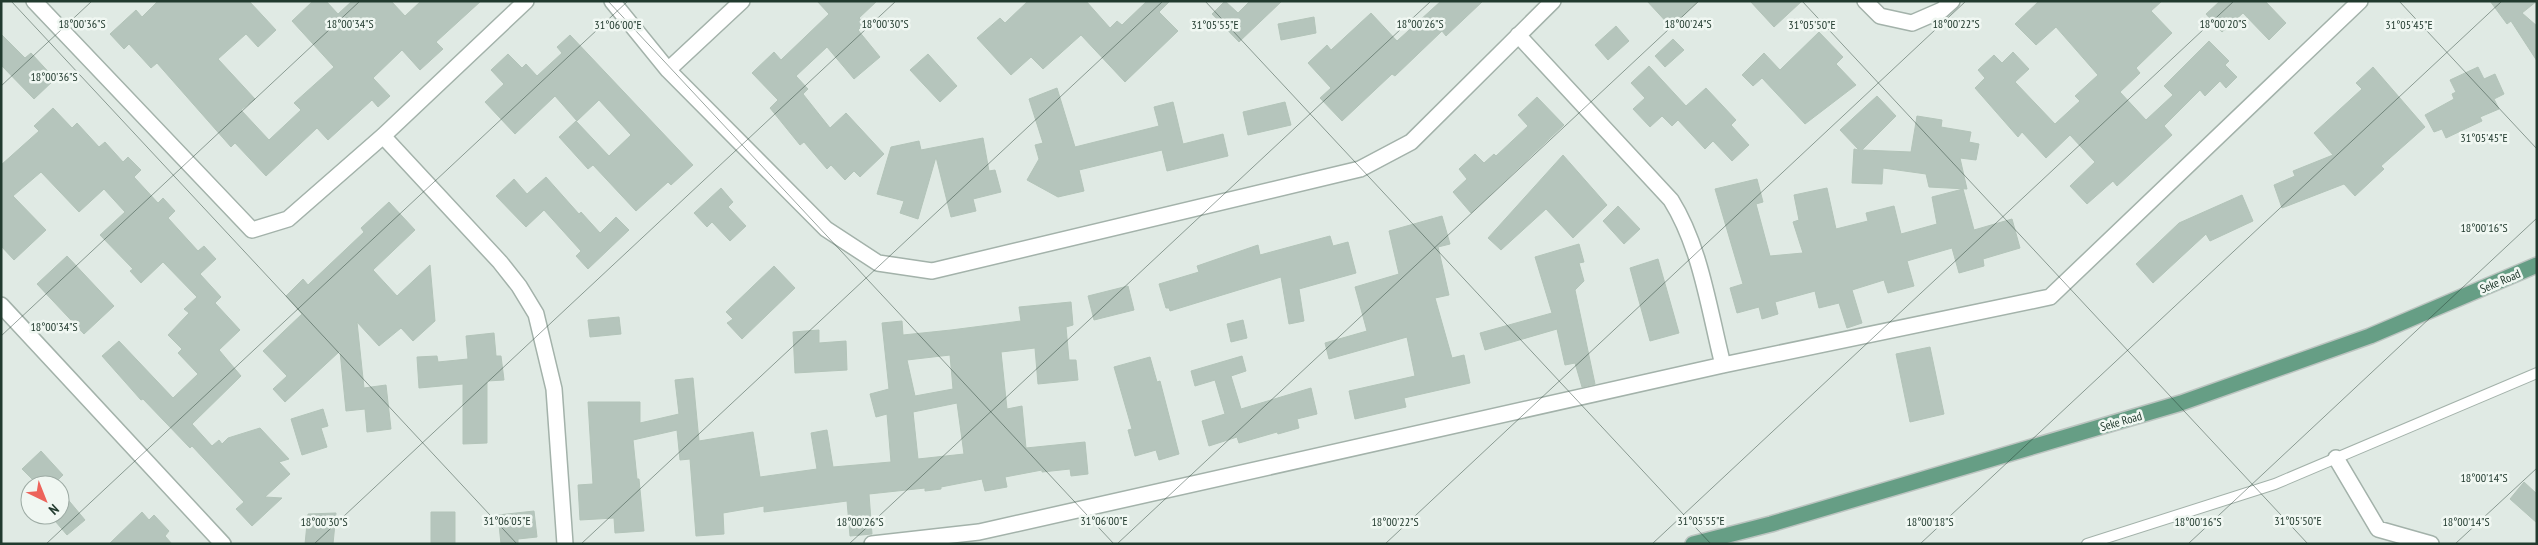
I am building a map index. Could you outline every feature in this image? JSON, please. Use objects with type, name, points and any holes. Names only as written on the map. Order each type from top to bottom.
[{"type":"main road","name":"Seke Road","points":[[1693,544],[1771,524],[2180,403],[2370,336],[2537,265]]},
{"type":"street","points":[[34,1],[252,230],[288,219],[383,136],[526,1]]},
{"type":"street","points":[[612,1],[668,70],[826,229],[878,263],[932,271],[1360,169],[1410,142],[1553,1]]},
{"type":"street","points":[[668,70],[742,1]]},
{"type":"street","points":[[1865,1],[1880,16],[1912,23],[1942,10],[1952,1]]},
{"type":"street","points":[[872,544],[979,532],[1723,365],[2050,297],[2360,1]]},
{"type":"street","points":[[1518,35],[1671,200],[1691,242],[1723,365]]},
{"type":"street","points":[[383,136],[500,262],[519,286],[536,314],[554,389],[565,544]]},
{"type":"street","points":[[1,305],[223,544]]},
{"type":"street","points":[[2336,458],[2378,529],[2431,544]]},
{"type":"lane","points":[[2087,544],[2275,484],[2537,373]]},
{"type":"building","points":[[158,1],[249,1],[276,30],[258,47],[246,34],[218,59],[255,99],[241,110],[269,140],[301,110],[294,103],[334,67],[292,21],[313,1],[326,1],[338,14],[352,1],[391,1],[405,16],[421,1],[481,1],[436,42],[443,49],[420,70],[402,50],[373,78],[390,96],[378,107],[372,100],[328,140],[317,128],[266,176],[235,143],[231,147],[157,63],[151,68],[129,44],[124,49],[110,34],[136,10],[142,17]]},
{"type":"building","points":[[817,1],[877,1],[859,18],[864,24],[858,30],[880,57],[854,79],[827,47],[796,76],[808,89],[803,94],[830,128],[846,113],[884,154],[860,177],[854,171],[845,180],[831,165],[827,169],[804,142],[800,145],[770,108],[778,100],[752,73],[774,52],[781,60],[829,14]]},
{"type":"building","points":[[1028,1],[1086,1],[1110,28],[1117,21],[1122,25],[1147,1],[1170,1],[1159,12],[1178,31],[1125,82],[1081,35],[1043,69],[1031,57],[1011,75],[977,38],[1000,18],[1005,23]]},
{"type":"building","points":[[1225,1],[1238,13],[1250,1],[1282,1],[1239,42],[1212,14]]},
{"type":"building","points":[[1441,1],[1483,1],[1446,36],[1442,31],[1395,76],[1392,74],[1342,121],[1320,98],[1331,88],[1308,63],[1327,45],[1331,50],[1371,13],[1397,41]]},
{"type":"building","points":[[1647,1],[1698,1],[1671,27]]},
{"type":"building","points":[[1750,1],[1802,1],[1774,27]]},
{"type":"building","points":[[2039,1],[2162,1],[2151,11],[2172,33],[2136,68],[2140,73],[2120,92],[2146,120],[2173,95],[2164,86],[2209,41],[2229,61],[2225,65],[2237,77],[2226,88],[2220,81],[2205,96],[2200,90],[2164,126],[2172,135],[2117,186],[2113,181],[2087,204],[2070,186],[2095,162],[2070,135],[2046,158],[2022,132],[2018,137],[1975,88],[1985,78],[1978,70],[1994,55],[2002,63],[2013,52],[2029,69],[2015,82],[2055,124],[2080,101],[2075,96],[2098,75],[2056,27],[2036,45],[2015,24]]},
{"type":"building","points":[[2220,1],[2265,1],[2286,23],[2269,40],[2243,13],[2222,32],[2206,14]]},
{"type":"building","points":[[2490,1],[2537,1],[2522,13],[2537,26],[2537,61],[2511,21],[2507,24]]},
{"type":"building","points":[[1314,17],[1316,33],[1281,40],[1278,24]]},
{"type":"building","points":[[1616,26],[1629,41],[1608,60],[1595,45]]},
{"type":"building","points":[[1819,32],[1843,57],[1836,64],[1856,85],[1805,124],[1762,78],[1753,86],[1742,75],[1764,53],[1780,70]]},
{"type":"building","points":[[1,34],[25,58],[31,53],[55,79],[34,99],[1,65]]},
{"type":"building","points":[[570,35],[693,165],[671,185],[668,182],[636,211],[593,165],[588,169],[559,137],[576,121],[609,156],[631,135],[599,100],[577,121],[555,96],[515,134],[485,102],[504,84],[491,70],[508,54],[522,68],[526,64],[537,76],[562,53],[557,47]]},
{"type":"building","points":[[1673,39],[1684,50],[1665,67],[1655,56]]},
{"type":"building","points":[[928,54],[957,86],[940,102],[910,70]]},
{"type":"building","points":[[1649,66],[1686,106],[1706,88],[1736,120],[1731,125],[1749,145],[1732,161],[1713,141],[1705,149],[1678,120],[1672,126],[1662,116],[1650,127],[1633,109],[1645,98],[1631,83]]},
{"type":"building","points":[[2373,67],[2425,127],[2381,166],[2384,169],[2355,196],[2344,184],[2282,208],[2274,185],[2295,176],[2293,171],[2333,155],[2314,133],[2362,89],[2356,83]]},
{"type":"building","points":[[2478,67],[2484,79],[2495,74],[2504,94],[2494,99],[2499,109],[2480,117],[2482,121],[2446,138],[2442,129],[2434,132],[2425,115],[2454,99],[2452,94],[2456,92],[2450,80]]},
{"type":"building","points":[[1057,88],[1075,147],[1159,126],[1154,107],[1173,102],[1183,144],[1223,134],[1228,156],[1167,171],[1162,150],[1079,170],[1084,191],[1058,197],[1027,180],[1039,159],[1035,145],[1043,143],[1029,99]]},
{"type":"building","points":[[1877,96],[1896,116],[1862,150],[1911,152],[1917,116],[1942,120],[1941,127],[1971,132],[1969,142],[1979,144],[1976,160],[1960,158],[1967,189],[1929,187],[1926,174],[1883,168],[1882,184],[1852,183],[1854,149],[1859,150],[1840,130]]},
{"type":"building","points":[[1537,97],[1564,125],[1471,213],[1453,192],[1467,179],[1459,169],[1475,154],[1484,163],[1494,154],[1496,156],[1528,126],[1518,115]]},
{"type":"building","points":[[1285,102],[1291,125],[1248,135],[1243,112]]},
{"type":"building","points":[[53,108],[72,128],[77,123],[99,147],[105,142],[123,162],[128,157],[141,170],[134,177],[158,203],[163,198],[175,211],[168,218],[198,251],[204,246],[216,259],[200,274],[221,297],[215,303],[240,330],[219,350],[241,376],[192,424],[212,446],[219,440],[222,444],[228,438],[260,428],[289,459],[279,462],[290,474],[265,497],[282,498],[252,526],[236,509],[244,502],[192,446],[190,448],[143,399],[141,400],[102,356],[119,341],[173,398],[198,374],[178,353],[182,349],[168,335],[189,313],[184,309],[197,297],[163,262],[141,283],[130,271],[133,269],[100,235],[125,212],[104,189],[79,212],[41,172],[13,196],[46,230],[14,260],[1,246],[1,165],[39,131],[34,126]]},
{"type":"building","points":[[983,138],[989,171],[995,170],[1001,192],[973,199],[976,211],[951,217],[936,157],[918,219],[900,213],[904,201],[877,194],[891,147],[919,141],[921,150]]},
{"type":"building","points":[[1563,155],[1607,205],[1573,238],[1546,209],[1501,250],[1488,238]]},
{"type":"building","points":[[546,177],[579,214],[581,212],[600,233],[616,217],[629,230],[588,269],[576,256],[581,251],[544,210],[526,227],[496,196],[514,179],[527,194]]},
{"type":"building","points":[[1757,179],[1763,202],[1756,204],[1770,256],[1803,253],[1793,222],[1799,220],[1794,195],[1827,188],[1836,229],[1868,221],[1866,213],[1894,206],[1901,234],[1937,224],[1932,197],[1963,189],[1974,230],[2012,219],[2020,248],[1983,259],[1984,266],[1959,273],[1952,248],[1907,261],[1914,286],[1888,293],[1884,280],[1852,290],[1862,323],[1847,328],[1839,303],[1819,308],[1815,291],[1775,302],[1778,314],[1762,319],[1759,307],[1737,313],[1730,288],[1743,284],[1715,189]]},
{"type":"building","points":[[721,188],[733,202],[728,207],[746,226],[730,241],[712,222],[707,227],[694,213]]},
{"type":"building","points":[[2242,195],[2253,221],[2210,241],[2206,234],[2153,283],[2136,264],[2179,223]]},
{"type":"building","points":[[389,202],[415,230],[373,270],[397,296],[430,265],[435,321],[413,341],[401,328],[379,346],[357,322],[364,388],[386,385],[391,429],[367,432],[365,409],[346,411],[340,351],[285,402],[273,389],[287,376],[263,351],[302,314],[286,296],[303,279],[308,285],[364,232],[361,228]]},
{"type":"building","points":[[1618,206],[1640,229],[1624,244],[1603,221]]},
{"type":"building","points":[[1442,216],[1450,244],[1438,247],[1449,295],[1435,298],[1452,358],[1464,355],[1470,383],[1404,398],[1406,407],[1355,419],[1349,391],[1415,376],[1407,337],[1329,359],[1325,343],[1367,331],[1355,287],[1399,274],[1389,231]]},
{"type":"building","points":[[1330,236],[1333,246],[1348,242],[1356,273],[1299,289],[1304,321],[1289,324],[1281,277],[1170,311],[1169,308],[1166,308],[1159,284],[1199,272],[1197,266],[1258,245],[1260,255]]},
{"type":"building","points":[[1579,244],[1584,262],[1579,263],[1584,281],[1575,290],[1595,384],[1582,387],[1575,363],[1565,365],[1557,329],[1485,350],[1480,333],[1552,313],[1535,257]]},
{"type":"building","points":[[67,256],[114,306],[84,334],[37,284]]},
{"type":"building","points":[[1658,259],[1679,333],[1650,341],[1630,268]]},
{"type":"building","points":[[774,266],[795,288],[742,339],[727,323],[733,319],[726,312]]},
{"type":"building","points":[[1128,286],[1134,310],[1094,320],[1088,296]]},
{"type":"building","points":[[1071,302],[1073,325],[1066,327],[1069,360],[1076,360],[1078,380],[1038,384],[1035,348],[1001,352],[1007,409],[1022,406],[1026,448],[1085,442],[1088,474],[1071,476],[1070,469],[1042,472],[1042,470],[1005,477],[1007,487],[985,491],[982,479],[941,487],[941,489],[925,491],[925,488],[869,494],[872,534],[850,536],[847,501],[764,512],[764,506],[723,513],[724,534],[696,536],[690,459],[680,460],[677,430],[633,440],[644,531],[615,533],[614,518],[580,520],[578,485],[593,484],[588,402],[640,402],[640,423],[679,414],[675,380],[693,378],[699,441],[753,432],[760,477],[817,469],[811,433],[827,430],[833,467],[891,462],[887,414],[876,417],[870,394],[889,389],[882,323],[902,321],[903,335],[951,330],[1021,321],[1019,307]],"holes":[[[950,355],[953,389],[915,396],[907,360]],[[957,403],[964,454],[918,459],[913,412]]]},
{"type":"building","points":[[619,317],[621,334],[590,337],[588,320]]},
{"type":"building","points":[[1243,320],[1247,338],[1231,342],[1227,324]]},
{"type":"building","points":[[819,330],[819,343],[846,341],[847,370],[795,373],[793,332]]},
{"type":"building","points":[[494,333],[496,356],[501,356],[504,380],[487,381],[487,443],[463,444],[463,384],[419,388],[417,357],[437,356],[438,362],[468,359],[466,336]]},
{"type":"building","points":[[1930,347],[1944,414],[1910,422],[1896,354]]},
{"type":"building","points":[[1242,356],[1246,371],[1231,376],[1241,409],[1311,388],[1317,414],[1297,419],[1299,428],[1239,443],[1237,437],[1209,446],[1202,421],[1225,414],[1215,380],[1195,386],[1191,371]]},
{"type":"building","points":[[1150,357],[1157,382],[1160,381],[1179,454],[1159,460],[1156,450],[1135,456],[1128,430],[1132,429],[1114,367]]},
{"type":"building","points":[[323,409],[328,426],[321,428],[327,447],[302,455],[291,419]]},
{"type":"building","points":[[41,451],[63,475],[28,475],[22,469]]},
{"type":"building","points":[[2524,482],[2537,494],[2537,523],[2510,499]]},
{"type":"building","points":[[70,502],[85,520],[67,535],[58,525],[70,525]]},
{"type":"building","points":[[534,511],[537,537],[518,539],[518,544],[501,544],[498,515]]},
{"type":"building","points":[[142,512],[149,520],[154,515],[169,531],[165,536],[172,544],[109,544]]},
{"type":"building","points":[[431,512],[455,512],[455,544],[431,544]]},
{"type":"building","points":[[336,513],[333,544],[305,544],[308,514]]}]
